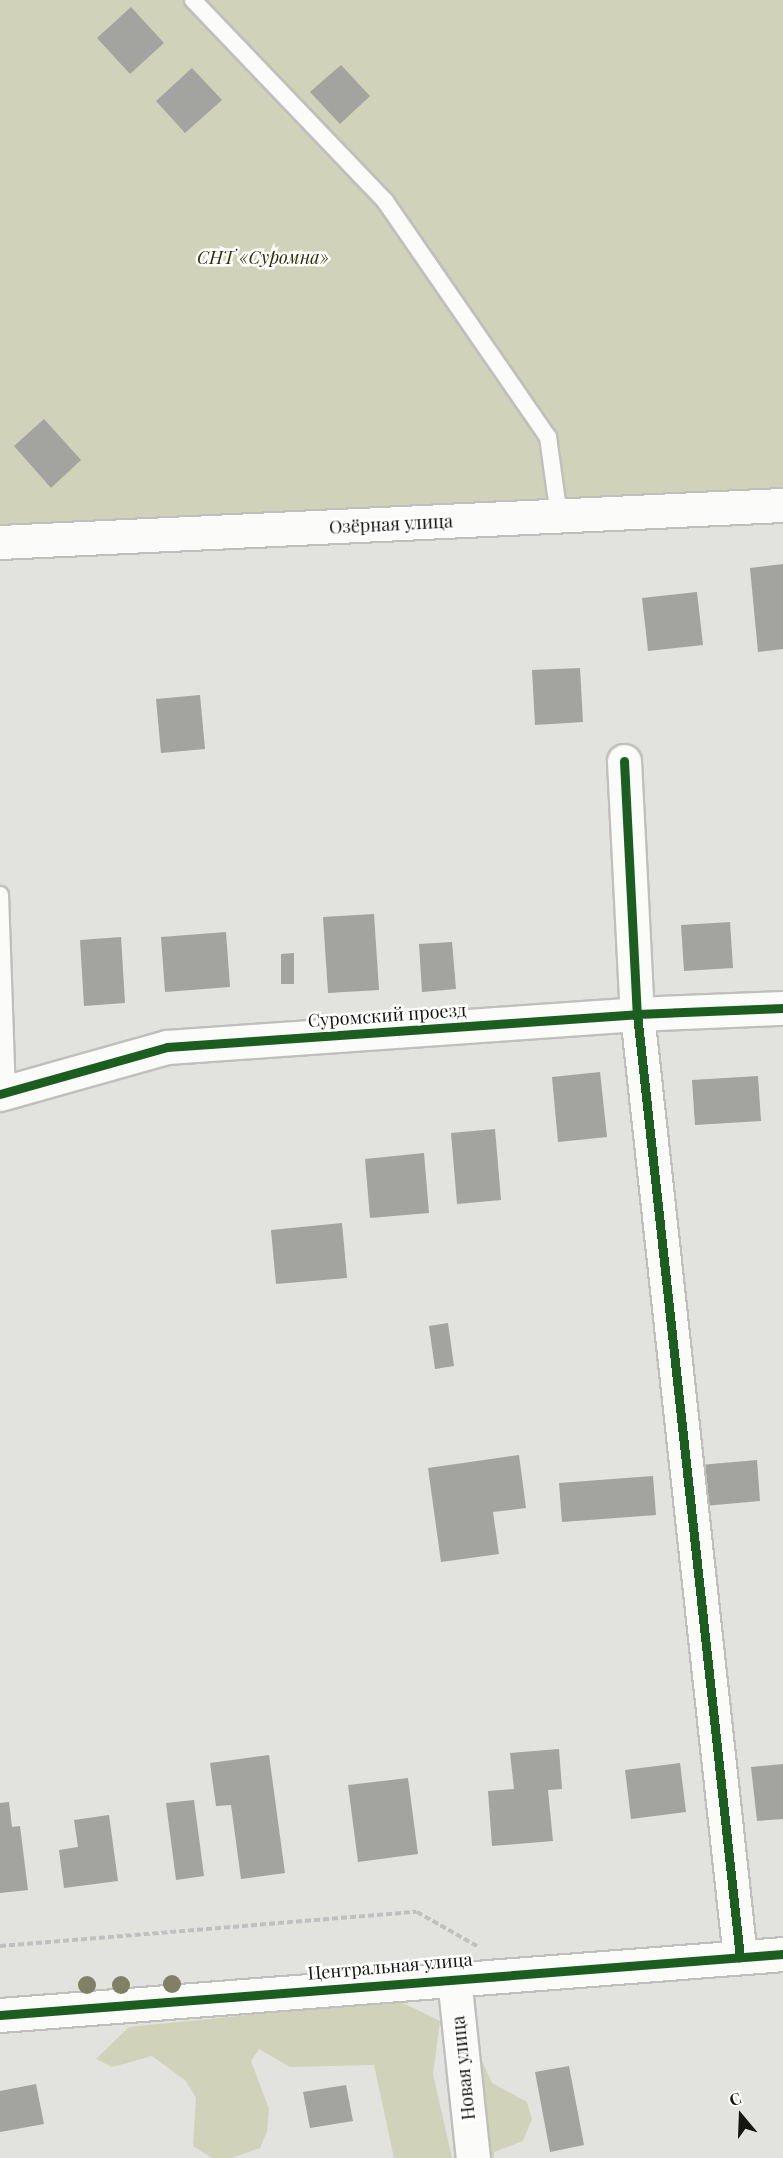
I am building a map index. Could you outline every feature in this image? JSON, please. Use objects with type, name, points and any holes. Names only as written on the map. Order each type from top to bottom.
[{"type":"street","name":"Озёрная улица","points":[[0,542],[783,506]]},
{"type":"street","points":[[624,761],[637,1014],[740,1957]]},
{"type":"street","name":"Суромский проезд","points":[[4,1093],[167,1047],[637,1014],[783,1008]]},
{"type":"street","name":"Центральная улица","points":[[0,2015],[783,1954]]},
{"type":"street","name":"Новая улица","points":[[454,1978],[473,2158]]},
{"type":"lane","points":[[194,0],[385,201],[548,437],[559,516]]},
{"type":"lane","points":[[0,895],[4,1093]]},
{"type":"path","points":[[0,1947],[417,1912],[466,1937],[509,1974]]},
{"type":"green space","name":"СНТ «Суромна»","points":[[0,0],[783,0],[783,487],[0,525]]},
{"type":"green space","points":[[397,2000],[440,2021],[433,2074],[452,2158],[394,2158],[374,2065],[290,2067],[259,2049],[251,2061],[269,2109],[267,2131],[260,2148],[231,2158],[212,2158],[193,2146],[196,2098],[186,2081],[152,2056],[112,2067],[96,2059],[129,2027]]},
{"type":"green space","points":[[477,2050],[492,2083],[527,2102],[532,2119],[523,2141],[494,2152],[494,2158],[480,2158]]},
{"type":"building","points":[[131,7],[164,43],[130,74],[97,38]]},
{"type":"building","points":[[341,65],[370,96],[340,124],[310,92]]},
{"type":"building","points":[[192,68],[222,100],[185,133],[156,101]]},
{"type":"building","points":[[44,419],[81,460],[51,488],[14,446]]},
{"type":"building","points":[[783,564],[783,649],[758,652],[750,568]]},
{"type":"building","points":[[697,592],[703,645],[648,651],[642,598]]},
{"type":"building","points":[[580,668],[583,722],[535,725],[532,670]]},
{"type":"building","points":[[200,695],[205,749],[161,753],[156,699]]},
{"type":"building","points":[[374,914],[379,990],[328,993],[323,917]]},
{"type":"building","points":[[730,922],[733,968],[684,971],[681,925]]},
{"type":"building","points":[[226,932],[230,987],[165,992],[161,937]]},
{"type":"building","points":[[121,937],[125,1003],[84,1006],[80,940]]},
{"type":"building","points":[[452,942],[456,989],[422,992],[419,944]]},
{"type":"building","points":[[294,953],[294,984],[281,984],[281,954]]},
{"type":"building","points":[[600,1072],[607,1137],[558,1142],[552,1077]]},
{"type":"building","points":[[758,1076],[761,1121],[695,1125],[692,1080]]},
{"type":"building","points":[[495,1129],[501,1200],[457,1204],[451,1133]]},
{"type":"building","points":[[424,1153],[429,1213],[370,1218],[365,1159]]},
{"type":"building","points":[[342,1223],[347,1278],[276,1284],[271,1230]]},
{"type":"building","points":[[448,1323],[454,1366],[435,1369],[429,1326]]},
{"type":"building","points":[[519,1455],[526,1508],[493,1512],[499,1554],[441,1562],[428,1468]]},
{"type":"building","points":[[757,1460],[760,1501],[704,1506],[700,1465]]},
{"type":"building","points":[[653,1476],[656,1515],[562,1522],[559,1483]]},
{"type":"building","points":[[559,1749],[562,1789],[548,1790],[553,1841],[492,1846],[488,1791],[514,1789],[510,1753]]},
{"type":"building","points":[[269,1755],[285,1873],[241,1879],[231,1805],[216,1806],[210,1763]]},
{"type":"building","points":[[680,1763],[686,1812],[631,1819],[625,1770]]},
{"type":"building","points":[[783,1764],[783,1819],[757,1821],[751,1767]]},
{"type":"building","points":[[408,1778],[418,1854],[358,1862],[348,1785]]},
{"type":"building","points":[[194,1800],[204,1876],[176,1880],[166,1803]]},
{"type":"building","points":[[9,1802],[12,1827],[20,1826],[28,1890],[0,1893],[0,1803]]},
{"type":"building","points":[[109,1815],[118,1881],[64,1888],[59,1850],[78,1847],[74,1820]]},
{"type":"building","points":[[569,2066],[584,2145],[550,2152],[535,2072]]},
{"type":"building","points":[[36,2084],[44,2124],[0,2132],[0,2091]]},
{"type":"building","points":[[346,2085],[353,2121],[310,2128],[303,2092]]},
{"type":"cycle path","points":[[624,761],[637,1014],[740,1957]]},
{"type":"cycle path","points":[[0,1094],[167,1047],[637,1014],[783,1008]]},
{"type":"cycle path","points":[[0,2015],[783,1954]]}]
